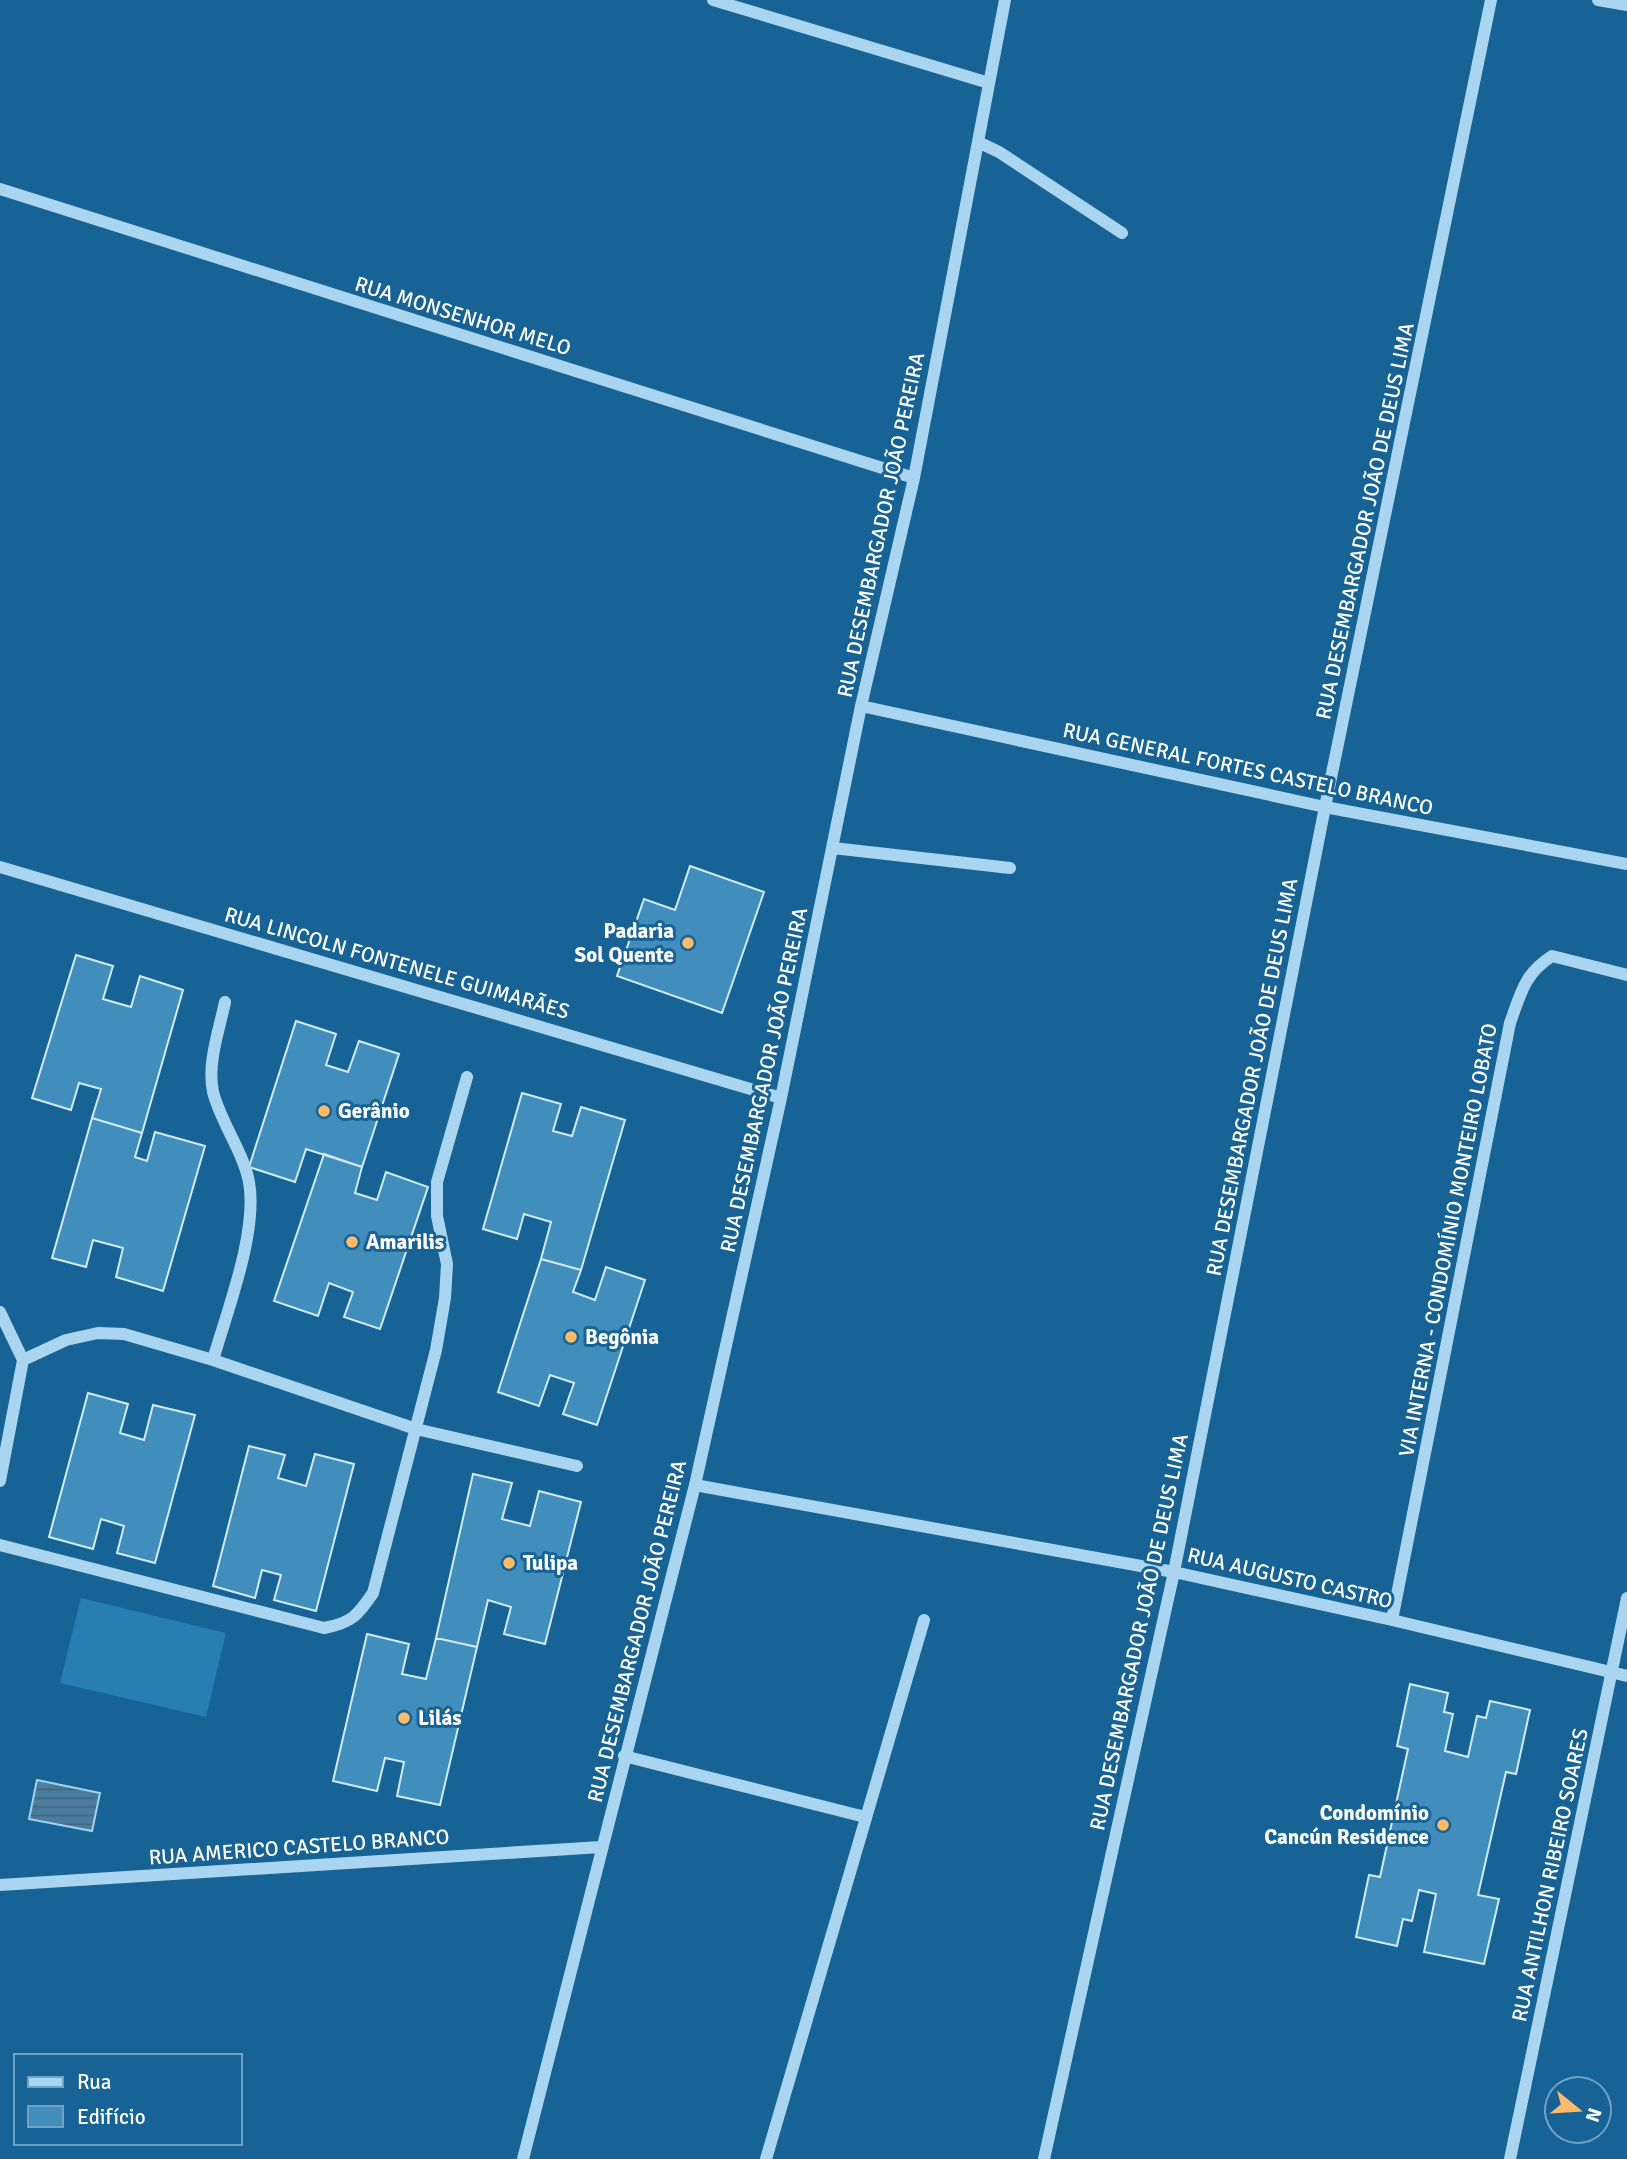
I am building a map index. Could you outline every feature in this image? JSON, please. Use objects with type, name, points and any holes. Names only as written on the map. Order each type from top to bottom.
[{"type":"street","points":[[713,0],[989,83]]},
{"type":"street","name":"RUA DESEMBARGADOR JOÃO PEREIRA","points":[[523,2159],[695,1485],[782,1098],[861,706],[914,478],[1004,0]]},
{"type":"street","name":"RUA DESEMBARGADOR JOÃO DE DEUS LIMA","points":[[1044,2159],[1174,1572],[1325,807],[1491,0]]},
{"type":"street","points":[[1598,0],[1627,5]]},
{"type":"street","points":[[978,142],[999,152],[1122,233]]},
{"type":"street","name":"RUA MONSENHOR MELO","points":[[0,189],[914,478]]},
{"type":"street","name":"RUA GENERAL FORTES CASTELO BRANCO","points":[[861,706],[1325,807],[1627,864]]},
{"type":"street","points":[[833,848],[1010,868]]},
{"type":"street","name":"RUA LINCOLN FONTENELE GUIMARÃES","points":[[0,867],[782,1098]]},
{"type":"street","name":"VIA INTERNA - CONDOMÍNIO MONTEIRO LOBATO","points":[[1392,1620],[1510,1023],[1523,987],[1535,967],[1552,957],[1627,975]]},
{"type":"street","points":[[213,1360],[244,1249],[251,1211],[249,1181],[214,1092],[212,1065],[225,1002]]},
{"type":"street","points":[[0,1545],[324,1628],[342,1625],[358,1615],[373,1593],[436,1350],[445,1298],[447,1264],[437,1216],[438,1182],[467,1077]]},
{"type":"street","points":[[0,1312],[23,1360],[0,1481]]},
{"type":"street","points":[[23,1360],[66,1340],[98,1333],[124,1335],[213,1360],[416,1429],[577,1466]]},
{"type":"street","name":"RUA AUGUSTO CASTRO","points":[[695,1485],[1174,1572],[1627,1676]]},
{"type":"street","name":"RUA ANTILHON RIBEIRO SOARES","points":[[1510,2159],[1627,1598]]},
{"type":"street","points":[[766,2159],[924,1620]]},
{"type":"street","points":[[624,1756],[865,1817]]},
{"type":"street","name":"RUA AMERICO CASTELO BRANCO","points":[[0,1885],[601,1847]]},
{"type":"shaded area","points":[[81,1598],[226,1633],[206,1717],[60,1683]]},
{"type":"shaded area","points":[[37,1780],[100,1793],[92,1831],[29,1819]]},
{"type":"building","name":"Padaria Sol Quente","points":[[690,866],[764,892],[722,1013],[617,976],[644,899],[675,910]]},
{"type":"building","points":[[76,955],[113,966],[103,999],[131,1007],[140,976],[183,990],[142,1133],[92,1118],[101,1089],[79,1083],[71,1110],[32,1098]]},
{"type":"building","name":"Gerânio","points":[[296,1021],[336,1034],[326,1065],[348,1072],[359,1041],[399,1054],[362,1167],[306,1149],[295,1182],[249,1167]]},
{"type":"building","points":[[522,1093],[561,1104],[553,1131],[572,1136],[581,1107],[625,1120],[581,1270],[541,1259],[551,1222],[524,1214],[517,1239],[483,1229]]},
{"type":"building","points":[[92,1118],[142,1133],[135,1157],[147,1161],[155,1132],[205,1146],[163,1291],[116,1277],[123,1248],[93,1240],[86,1267],[52,1258]]},
{"type":"building","name":"Amarilis","points":[[324,1154],[362,1167],[355,1193],[377,1200],[386,1172],[428,1187],[380,1329],[344,1317],[353,1292],[329,1283],[318,1316],[274,1301]]},
{"type":"building","name":"Begônia","points":[[541,1259],[581,1270],[573,1292],[595,1300],[606,1267],[645,1280],[597,1425],[563,1414],[574,1383],[550,1375],[539,1406],[498,1392]]},
{"type":"building","points":[[88,1393],[128,1404],[120,1433],[144,1440],[153,1405],[195,1415],[155,1563],[117,1553],[124,1526],[101,1519],[93,1549],[49,1537]]},
{"type":"building","points":[[249,1446],[285,1455],[278,1478],[306,1486],[315,1454],[354,1464],[316,1611],[274,1600],[281,1575],[262,1570],[255,1598],[213,1586]]},
{"type":"building","name":"Tulipa","points":[[473,1474],[512,1483],[502,1519],[530,1526],[539,1491],[581,1502],[545,1644],[504,1634],[511,1607],[488,1600],[477,1647],[436,1638]]},
{"type":"building","name":"Lilás","points":[[367,1634],[409,1644],[402,1674],[426,1679],[436,1638],[477,1647],[440,1805],[397,1796],[404,1762],[385,1758],[377,1791],[333,1781]]},
{"type":"building","name":"Condomínio Cancún Residence","points":[[1410,1684],[1448,1693],[1444,1712],[1453,1714],[1445,1751],[1468,1757],[1477,1716],[1486,1718],[1490,1701],[1530,1710],[1516,1774],[1506,1772],[1478,1895],[1499,1899],[1484,1964],[1424,1952],[1436,1894],[1419,1890],[1412,1921],[1403,1919],[1397,1946],[1356,1937],[1369,1875],[1380,1877],[1408,1749],[1397,1746]]},
{"type":"place","name":"Padaria Sol Quente","points":[[688,943]]},
{"type":"place","name":"Gerânio","points":[[324,1111]]},
{"type":"place","name":"Amarilis","points":[[352,1242]]},
{"type":"place","name":"Begônia","points":[[571,1337]]},
{"type":"place","name":"Tulipa","points":[[509,1563]]},
{"type":"place","name":"Lilás","points":[[404,1718]]},
{"type":"place","name":"Condomínio Cancún Residence","points":[[1443,1825]]}]
